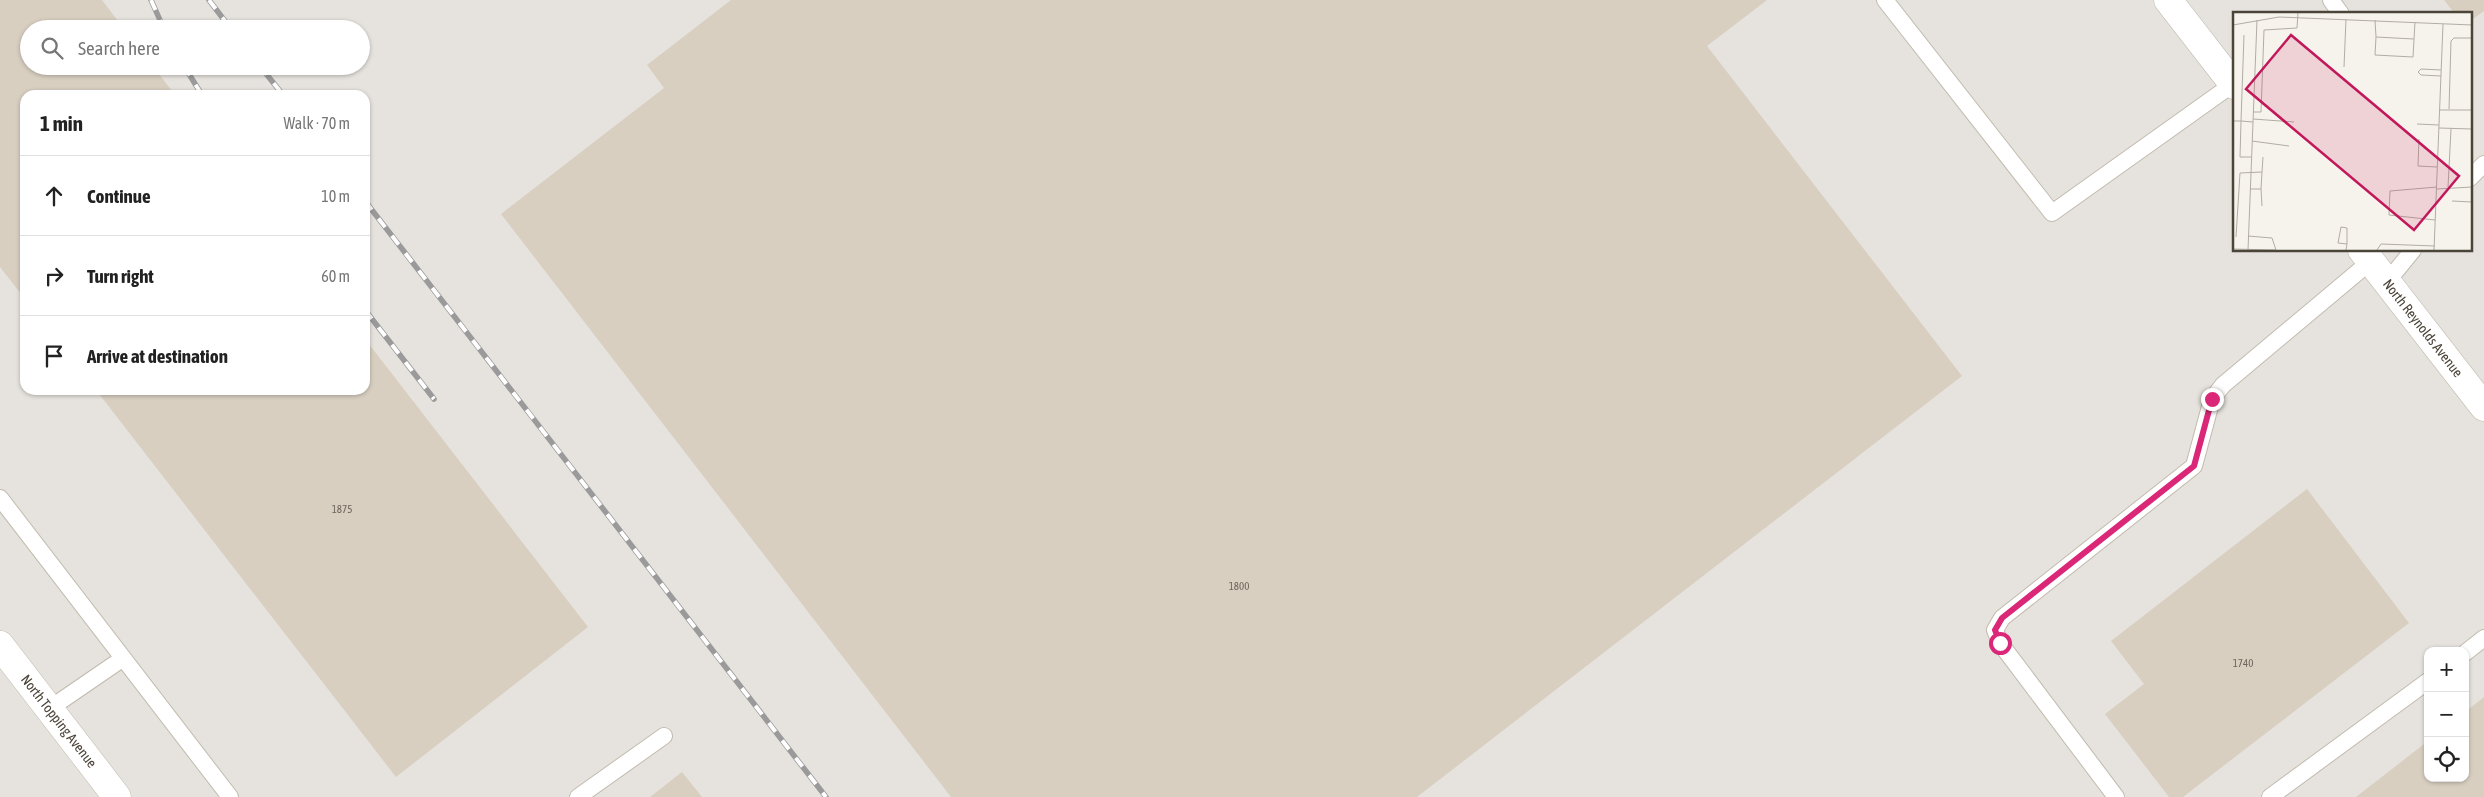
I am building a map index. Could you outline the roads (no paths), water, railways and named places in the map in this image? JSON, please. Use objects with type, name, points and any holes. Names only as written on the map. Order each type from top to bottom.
[{"type":"street","points":[[2168,0],[2233,84]]},
{"type":"street","name":"North Reynolds Avenue","points":[[2373,264],[2484,407]]},
{"type":"street","name":"North Topping Avenue","points":[[0,645],[117,797]]},
{"type":"lane","points":[[1885,0],[2052,213],[2233,84]]},
{"type":"lane","points":[[2331,0],[2340,12]]},
{"type":"lane","points":[[2472,176],[2484,164]]},
{"type":"lane","points":[[2116,797],[2000,643],[1995,630],[2002,618],[2194,466],[2212,399],[2223,385],[2373,264],[2409,251]]},
{"type":"lane","points":[[0,498],[230,797]]},
{"type":"lane","points":[[2469,649],[2484,638]]},
{"type":"lane","points":[[49,709],[122,659]]},
{"type":"lane","points":[[2270,797],[2424,684]]},
{"type":"lane","points":[[578,797],[664,736]]},
{"type":"railway","points":[[151,0],[160,20]]},
{"type":"railway","points":[[209,0],[224,20]]},
{"type":"railway","points":[[190,75],[199,90]]},
{"type":"railway","points":[[267,75],[279,90]]},
{"type":"railway","points":[[370,207],[826,797]]},
{"type":"railway","points":[[370,316],[434,399]]}]
